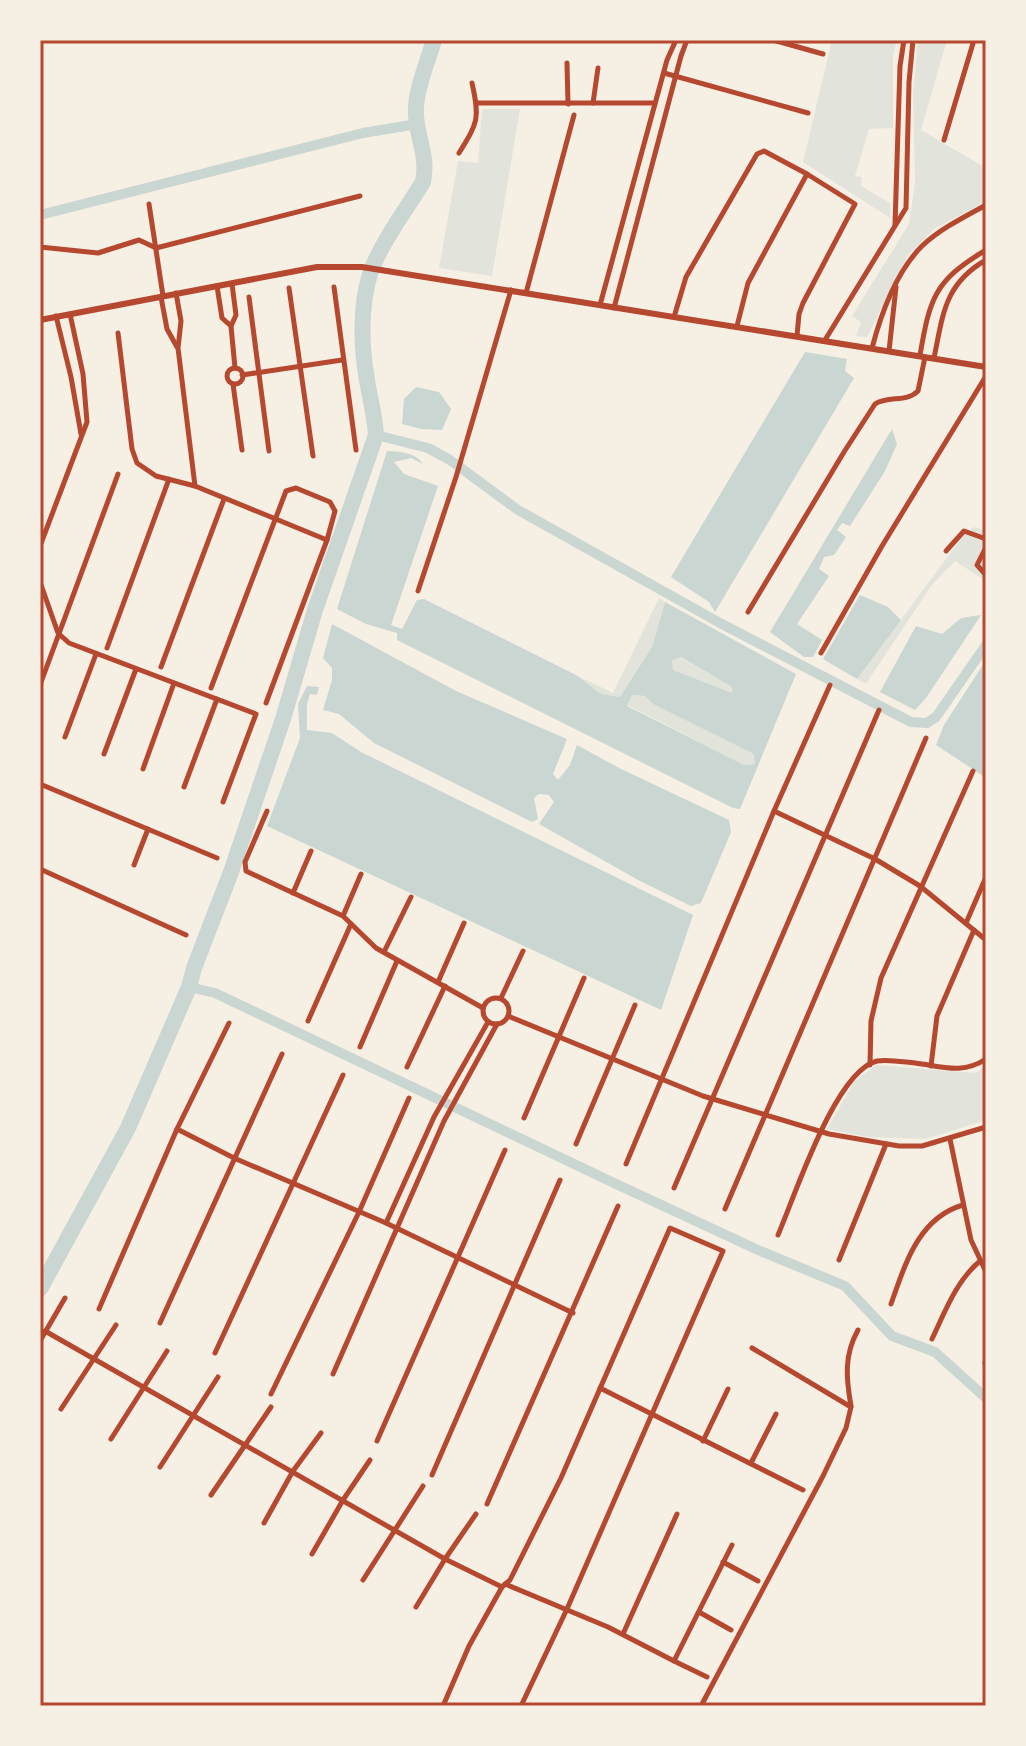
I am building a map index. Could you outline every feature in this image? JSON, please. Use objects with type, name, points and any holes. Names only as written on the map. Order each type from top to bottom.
[{"type":"street","points":[[600,305],[629,192],[676,40]]},
{"type":"street","points":[[614,308],[687,40]]},
{"type":"street","points":[[773,40],[823,54]]},
{"type":"street","points":[[895,226],[900,66],[904,40]]},
{"type":"street","points":[[825,340],[903,215],[907,202],[909,82],[913,40]]},
{"type":"street","points":[[944,140],[974,40]]},
{"type":"street","points":[[567,63],[568,104]]},
{"type":"street","points":[[593,104],[598,68]]},
{"type":"street","points":[[664,73],[808,113]]},
{"type":"street","points":[[459,153],[477,121],[472,83]]},
{"type":"street","points":[[477,103],[655,103]]},
{"type":"street","points":[[526,293],[574,115]]},
{"type":"street","points":[[674,317],[686,277],[757,154],[764,151],[854,201],[855,206],[803,303],[797,336]]},
{"type":"street","points":[[737,326],[748,283],[807,174]]},
{"type":"street","points":[[629,192],[643,196]]},
{"type":"street","points":[[40,247],[98,253],[139,240],[156,248],[360,196]]},
{"type":"street","points":[[149,204],[167,329],[178,348]]},
{"type":"street","points":[[872,348],[887,299],[909,262],[938,233],[986,205]]},
{"type":"street","points":[[748,612],[875,404],[913,396],[918,391],[927,314],[939,287],[959,268],[986,250]]},
{"type":"street","points":[[934,358],[948,296],[968,273],[986,260]]},
{"type":"street","points":[[40,320],[317,267],[362,267],[986,367]]},
{"type":"street","points":[[232,284],[236,315],[231,326],[235,368]]},
{"type":"street","points":[[217,286],[222,318],[231,326]]},
{"type":"street","points":[[889,351],[896,286]]},
{"type":"street","points":[[334,287],[356,450]]},
{"type":"street","points":[[289,288],[313,456]]},
{"type":"street","points":[[418,591],[461,462],[511,290]]},
{"type":"street","points":[[176,293],[181,321],[178,348],[195,486]]},
{"type":"street","points":[[249,297],[269,451]]},
{"type":"street","points":[[40,546],[87,422],[83,374],[70,314]]},
{"type":"street","points":[[56,316],[81,435]]},
{"type":"street","points":[[118,333],[132,449],[137,463],[144,470],[195,486],[327,540]]},
{"type":"street","points":[[242,375],[342,360]]},
{"type":"street","points":[[233,384],[240,382],[242,375],[235,368]]},
{"type":"street","points":[[235,368],[227,374],[233,384],[242,450]]},
{"type":"street","points":[[71,377],[83,374]]},
{"type":"street","points":[[821,653],[986,376]]},
{"type":"street","points":[[40,443],[40,452]]},
{"type":"street","points":[[40,685],[118,474]]},
{"type":"street","points":[[107,648],[169,479]]},
{"type":"street","points":[[211,688],[287,489],[296,488],[333,505],[334,518],[266,703]]},
{"type":"street","points":[[161,667],[224,499]]},
{"type":"street","points":[[946,551],[964,531],[986,539]]},
{"type":"street","points":[[986,547],[977,565],[986,575]]},
{"type":"street","points":[[40,583],[58,633],[69,643],[256,714],[223,802]]},
{"type":"street","points":[[65,737],[96,654]]},
{"type":"street","points":[[104,754],[136,669]]},
{"type":"street","points":[[143,769],[174,683]]},
{"type":"street","points":[[626,1164],[830,685]]},
{"type":"street","points":[[184,787],[217,699]]},
{"type":"street","points":[[674,1188],[879,710]]},
{"type":"street","points":[[725,1209],[926,738]]},
{"type":"street","points":[[870,1065],[869,1033],[875,999],[920,886],[973,771]]},
{"type":"street","points":[[40,784],[217,858]]},
{"type":"street","points":[[267,811],[245,862],[246,871],[343,916],[370,944],[483,1008]]},
{"type":"street","points":[[774,811],[875,859],[920,886],[986,940]]},
{"type":"street","points":[[134,865],[148,829]]},
{"type":"street","points":[[293,893],[311,851]]},
{"type":"street","points":[[40,869],[186,935]]},
{"type":"street","points":[[343,916],[361,874]]},
{"type":"street","points":[[966,923],[986,877]]},
{"type":"street","points":[[384,952],[411,897]]},
{"type":"street","points":[[438,982],[464,923]]},
{"type":"street","points":[[308,1021],[351,924]]},
{"type":"street","points":[[931,1066],[937,1016],[974,930]]},
{"type":"street","points":[[501,998],[523,951]]},
{"type":"street","points":[[360,1047],[397,961]]},
{"type":"street","points":[[524,1118],[584,978]]},
{"type":"street","points":[[407,1067],[445,986]]},
{"type":"street","points":[[497,1024],[488,1022],[483,1008],[490,999],[501,998]]},
{"type":"street","points":[[501,998],[508,1006],[508,1016]]},
{"type":"street","points":[[576,1144],[635,1005]]},
{"type":"street","points":[[508,1016],[711,1099],[821,1132],[886,1144],[922,1146],[986,1127]]},
{"type":"street","points":[[333,1374],[444,1121],[497,1024],[508,1016]]},
{"type":"street","points":[[386,1223],[434,1117],[488,1022]]},
{"type":"street","points":[[99,1309],[177,1129],[229,1023]]},
{"type":"street","points":[[160,1323],[282,1054]]},
{"type":"street","points":[[778,1235],[821,1132],[850,1079],[879,1061],[960,1069],[974,1067],[986,1059]]},
{"type":"street","points":[[215,1353],[343,1075]]},
{"type":"street","points":[[271,1394],[359,1212],[409,1098]]},
{"type":"street","points":[[177,1129],[234,1158],[386,1223],[573,1313]]},
{"type":"street","points":[[950,1139],[971,1240],[986,1272]]},
{"type":"street","points":[[839,1260],[886,1144]]},
{"type":"street","points":[[377,1441],[505,1150]]},
{"type":"street","points":[[432,1475],[560,1180]]},
{"type":"street","points":[[891,1304],[908,1258],[920,1237],[941,1214],[963,1205]]},
{"type":"street","points":[[487,1504],[618,1206]]},
{"type":"street","points":[[443,1706],[469,1646],[503,1586],[510,1580],[561,1478],[670,1228],[723,1251],[567,1609],[521,1706]]},
{"type":"street","points":[[932,1339],[955,1291],[968,1271],[980,1261]]},
{"type":"street","points":[[40,1341],[65,1298]]},
{"type":"street","points":[[61,1409],[116,1325]]},
{"type":"street","points":[[701,1706],[846,1428],[851,1407],[846,1375],[847,1356],[858,1330]]},
{"type":"street","points":[[45,1331],[445,1559],[623,1634],[707,1677]]},
{"type":"street","points":[[752,1348],[851,1407]]},
{"type":"street","points":[[111,1439],[167,1351]]},
{"type":"street","points":[[160,1467],[218,1377]]},
{"type":"street","points":[[600,1388],[803,1490]]},
{"type":"street","points":[[703,1441],[728,1389]]},
{"type":"street","points":[[211,1495],[271,1407]]},
{"type":"street","points":[[751,1463],[776,1414]]},
{"type":"street","points":[[264,1523],[293,1471],[321,1433]]},
{"type":"street","points":[[312,1554],[370,1460]]},
{"type":"street","points":[[363,1580],[423,1486]]},
{"type":"street","points":[[416,1607],[476,1514]]},
{"type":"street","points":[[623,1634],[677,1514]]},
{"type":"street","points":[[674,1661],[732,1545]]},
{"type":"street","points":[[723,1562],[758,1581]]},
{"type":"street","points":[[699,1612],[731,1630]]},
{"type":"shaded area","points":[[832,40],[897,40],[893,55],[893,128],[869,129],[855,176],[862,177],[861,186],[890,203],[890,218],[803,162]]},
{"type":"shaded area","points":[[918,40],[947,40],[921,130],[986,168],[986,201],[934,229],[908,255],[867,337],[856,336],[861,322],[852,316],[909,224],[915,183],[913,94]]},
{"type":"shaded area","points":[[482,109],[520,109],[492,276],[439,268],[458,161],[478,163]]},
{"type":"shaded area","points":[[805,352],[847,359],[845,371],[854,378],[715,612],[709,602],[671,577]]},
{"type":"shaded area","points":[[416,387],[439,392],[451,409],[442,430],[402,424],[404,399]]},
{"type":"shaded area","points":[[892,429],[897,444],[885,471],[850,526],[842,523],[837,530],[846,537],[834,555],[824,557],[819,569],[829,576],[797,624],[822,640],[813,657],[804,657],[770,632]]},
{"type":"shaded area","points":[[387,451],[402,452],[416,457],[423,464],[411,458],[394,462],[404,474],[438,486],[391,625],[402,629],[417,600],[424,599],[576,675],[601,694],[620,697],[652,647],[665,602],[796,674],[740,809],[397,640],[397,633],[366,624],[337,609]],"holes":[[[681,657],[732,687],[732,693],[673,670],[672,660]],[[632,695],[645,696],[653,704],[754,754],[755,764],[744,765],[627,706]]]},
{"type":"shaded area","points":[[974,527],[986,531],[986,556],[983,560],[986,562],[986,581],[955,561],[931,586],[866,684],[857,679],[963,536]]},
{"type":"shaded area","points":[[860,595],[888,607],[901,620],[857,679],[823,659]]},
{"type":"shaded area","points":[[659,598],[665,602],[652,647],[620,697],[601,694],[576,675],[613,693]]},
{"type":"shaded area","points":[[981,615],[915,710],[880,692],[916,626],[942,634],[961,618]]},
{"type":"shaded area","points":[[332,624],[456,691],[567,739],[553,774],[558,780],[570,765],[577,745],[729,820],[731,832],[701,903],[691,906],[539,824],[554,802],[549,795],[539,794],[534,798],[538,819],[532,822],[374,743],[339,714],[323,710],[332,680],[332,668],[323,658]]},
{"type":"shaded area","points":[[680,657],[732,687],[732,694],[673,670],[672,659]]},
{"type":"shaded area","points":[[986,660],[986,778],[936,745],[944,725]]},
{"type":"shaded area","points":[[307,686],[319,687],[317,695],[310,694],[307,704],[307,730],[332,733],[361,752],[693,915],[661,1010],[267,826],[300,738],[298,704]]},
{"type":"shaded area","points":[[632,695],[645,696],[653,704],[755,754],[755,764],[744,765],[627,705]]},
{"type":"shaded area","points":[[876,1065],[976,1073],[986,1065],[986,1120],[926,1139],[867,1137],[827,1129],[854,1082]]},
{"type":"waterway","points":[[40,1289],[128,1128],[189,987],[283,719],[315,610],[376,435],[364,354],[364,299],[380,251],[423,182],[424,161],[416,107],[434,40]]},
{"type":"waterway","points":[[40,215],[363,133],[417,124]]},
{"type":"waterway","points":[[376,435],[428,448],[450,460],[518,510],[720,623],[911,722],[927,723],[936,717],[986,645]]},
{"type":"waterway","points":[[189,987],[215,993],[758,1250],[845,1286],[892,1336],[935,1352],[986,1398]]}]
